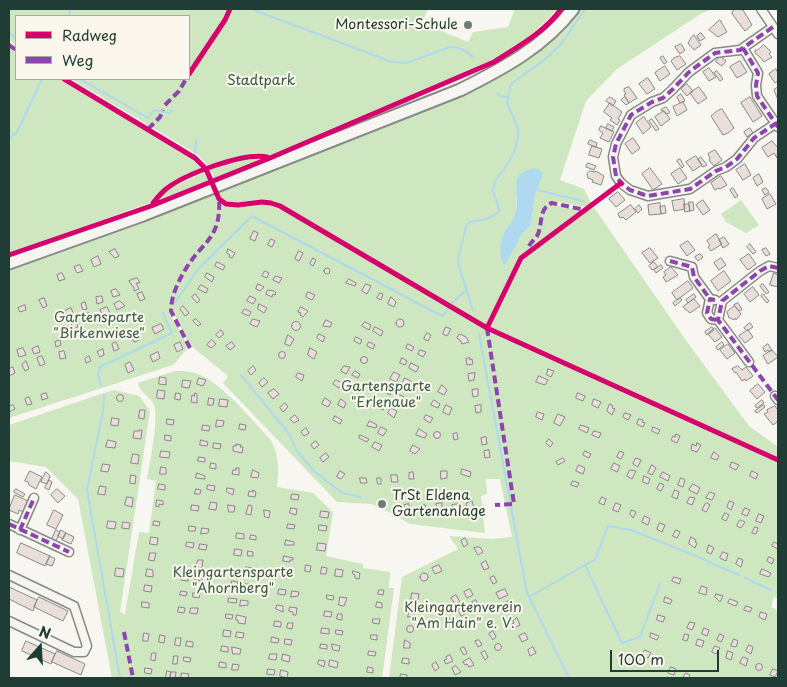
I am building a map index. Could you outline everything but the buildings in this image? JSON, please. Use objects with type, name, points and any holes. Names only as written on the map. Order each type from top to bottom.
[{"type":"main road","points":[[9,263],[144,215],[460,90],[499,71],[533,49],[561,24],[573,9]]},
{"type":"street","points":[[761,9],[778,34]]},
{"type":"street","points":[[743,48],[758,73],[757,96],[777,124],[754,138],[737,159],[690,188],[648,196],[630,190],[621,183],[616,176],[613,157],[616,144],[631,115],[652,102],[663,98],[689,72],[715,53],[743,48],[773,27]]},
{"type":"street","points":[[670,261],[692,267],[694,277],[710,299],[722,302]]},
{"type":"street","points":[[718,320],[722,302],[760,271],[769,266],[778,268]]},
{"type":"street","points":[[710,299],[707,313],[711,319],[718,320],[749,362]]},
{"type":"street","points":[[20,530],[34,498]]},
{"type":"street","points":[[9,524],[69,552]]},
{"type":"street","points":[[9,575],[74,606],[87,646],[84,652],[74,652],[9,621]]},
{"type":"green space","name":"Stadtpark","points":[[9,9],[428,9],[422,23],[468,42],[473,32],[508,27],[515,9],[557,9],[528,37],[494,61],[270,156],[249,154],[208,166],[198,155],[73,80],[190,80],[190,15],[15,15],[15,44],[9,40]]},
{"type":"green space","points":[[581,9],[713,9],[702,13],[617,69],[586,101],[560,180],[584,189],[591,203],[585,207],[553,201],[548,203],[580,211],[519,257],[486,326],[281,205],[265,201],[233,204],[224,201],[221,197],[218,190],[486,82],[516,67],[543,49],[565,30]],"holes":[[[517,179],[541,179],[534,199],[530,226],[522,234],[504,265],[503,235],[516,214]]]},
{"type":"green space","points":[[9,48],[15,52],[15,80],[60,80],[158,138],[193,160],[202,169],[166,186],[150,203],[9,253]]},
{"type":"green space","points":[[250,157],[264,158],[215,178],[210,169]]},
{"type":"green space","points":[[205,172],[209,180],[157,201],[168,189]]},
{"type":"green space","points":[[213,192],[218,203],[226,205],[271,205],[279,207],[486,330],[778,461],[778,599],[774,597],[771,607],[778,610],[778,678],[389,678],[402,577],[458,549],[449,536],[492,539],[512,537],[500,479],[486,479],[487,494],[481,496],[485,533],[410,524],[371,504],[337,502],[223,383],[228,376],[189,344],[173,312],[170,314],[187,345],[187,349],[173,365],[9,418],[9,268]]},
{"type":"green space","points":[[741,200],[759,225],[746,233],[726,222],[721,214]]},
{"type":"green space","points":[[593,206],[685,339],[749,426],[778,447],[778,458],[490,328],[522,259]]},
{"type":"green space","name":"Kleingartensparte \"Ahornberg\"","points":[[175,371],[198,374],[217,385],[270,439],[278,462],[277,487],[313,493],[333,512],[326,556],[363,564],[363,568],[390,572],[389,588],[394,588],[382,678],[112,678],[78,499],[46,467],[9,461],[9,425],[114,390],[139,396],[150,411],[120,612],[125,614],[139,532],[149,533],[156,481],[147,479],[154,441],[154,405],[140,389],[138,383]]},
{"type":"water","points":[[533,168],[543,173],[534,199],[530,226],[522,234],[505,265],[500,255],[501,242],[506,229],[515,215],[517,207],[517,179],[521,173]]},
{"type":"waterway","points":[[251,9],[392,62],[406,63],[450,47],[463,49],[473,57]]},
{"type":"waterway","points":[[473,310],[458,259],[469,222],[487,219],[498,213],[499,209],[493,190],[495,181],[509,162],[516,147],[518,136],[518,128],[507,103],[511,84],[544,60],[562,43],[585,9]]},
{"type":"waterway","points":[[68,15],[70,11]]},
{"type":"waterway","points":[[9,33],[15,37]]},
{"type":"waterway","points":[[9,139],[17,132],[42,80]]},
{"type":"waterway","points":[[82,80],[148,118],[154,110],[169,113],[172,110]]},
{"type":"waterway","points":[[498,94],[508,97]]},
{"type":"waterway","points":[[195,156],[196,139]]},
{"type":"waterway","points":[[537,190],[583,201]]},
{"type":"waterway","points":[[175,303],[199,268],[252,216],[442,316],[448,309]]},
{"type":"waterway","points":[[452,303],[465,291]]},
{"type":"waterway","points":[[101,385],[98,375],[100,367],[172,333],[163,313]]},
{"type":"waterway","points":[[479,334],[527,593],[569,678]]},
{"type":"waterway","points":[[241,375],[290,435],[297,451],[314,471],[342,493],[360,497]]},
{"type":"waterway","points":[[104,395],[103,411],[87,490],[120,678]]},
{"type":"waterway","points":[[585,565],[595,560],[608,526],[631,530],[739,575]]},
{"type":"waterway","points":[[529,597],[585,565],[622,643],[640,637],[660,584]]},
{"type":"waterway","points":[[745,578],[771,590]]},
{"type":"marked path","points":[[773,27],[740,50],[715,53],[689,72],[663,98],[652,102],[631,115],[616,144],[613,157],[616,176],[630,190],[648,196],[690,189],[737,159],[754,138],[778,122]]},
{"type":"marked path","points":[[9,45],[15,49]]},
{"type":"marked path","points":[[743,48],[758,73],[757,96],[778,127]]},
{"type":"marked path","points":[[165,105],[179,91],[185,80]]},
{"type":"marked path","points":[[148,129],[160,117],[163,110]]},
{"type":"marked path","points":[[190,348],[171,311],[171,305],[177,285],[184,272],[216,228],[219,212],[218,197]]},
{"type":"marked path","points":[[529,246],[539,232],[543,213],[548,205],[552,203],[585,210]]},
{"type":"marked path","points":[[670,261],[692,267],[694,277],[710,299]]},
{"type":"marked path","points":[[778,268],[769,266],[760,271],[722,301],[718,320],[778,400]]},
{"type":"marked path","points":[[715,300],[710,299],[707,313],[711,319],[718,320]]},
{"type":"marked path","points":[[487,328],[514,504],[495,505]]},
{"type":"marked path","points":[[20,530],[34,498]]},
{"type":"marked path","points":[[9,524],[69,552]]},
{"type":"marked path","points":[[124,632],[133,678]]},
{"type":"cycle path","points":[[190,72],[225,20],[230,9]]},
{"type":"cycle path","points":[[9,255],[151,206],[270,158],[494,62],[539,32],[561,9]]},
{"type":"cycle path","points":[[66,80],[195,158],[206,169],[219,199],[226,204],[238,205],[262,202],[280,206],[487,328],[778,460]]},
{"type":"cycle path","points":[[153,203],[166,189],[200,171],[215,165],[244,158],[267,157]]},
{"type":"cycle path","points":[[487,328],[521,258],[621,183]]},
{"type":"place","name":"Montessori-Schule","points":[[468,25]]},
{"type":"place","name":"TrSt Eldena Gartenanlage","points":[[382,504]]},
{"type":"park label","name":"Gartensparte \"Birkenwiese\"","points":[[99,326]]},
{"type":"park label","name":"Gartensparte \"Erlenaue\"","points":[[386,396]]},
{"type":"park label","name":"Kleingartenverein \"Am Hain\" e. V.","points":[[463,616]]}]
